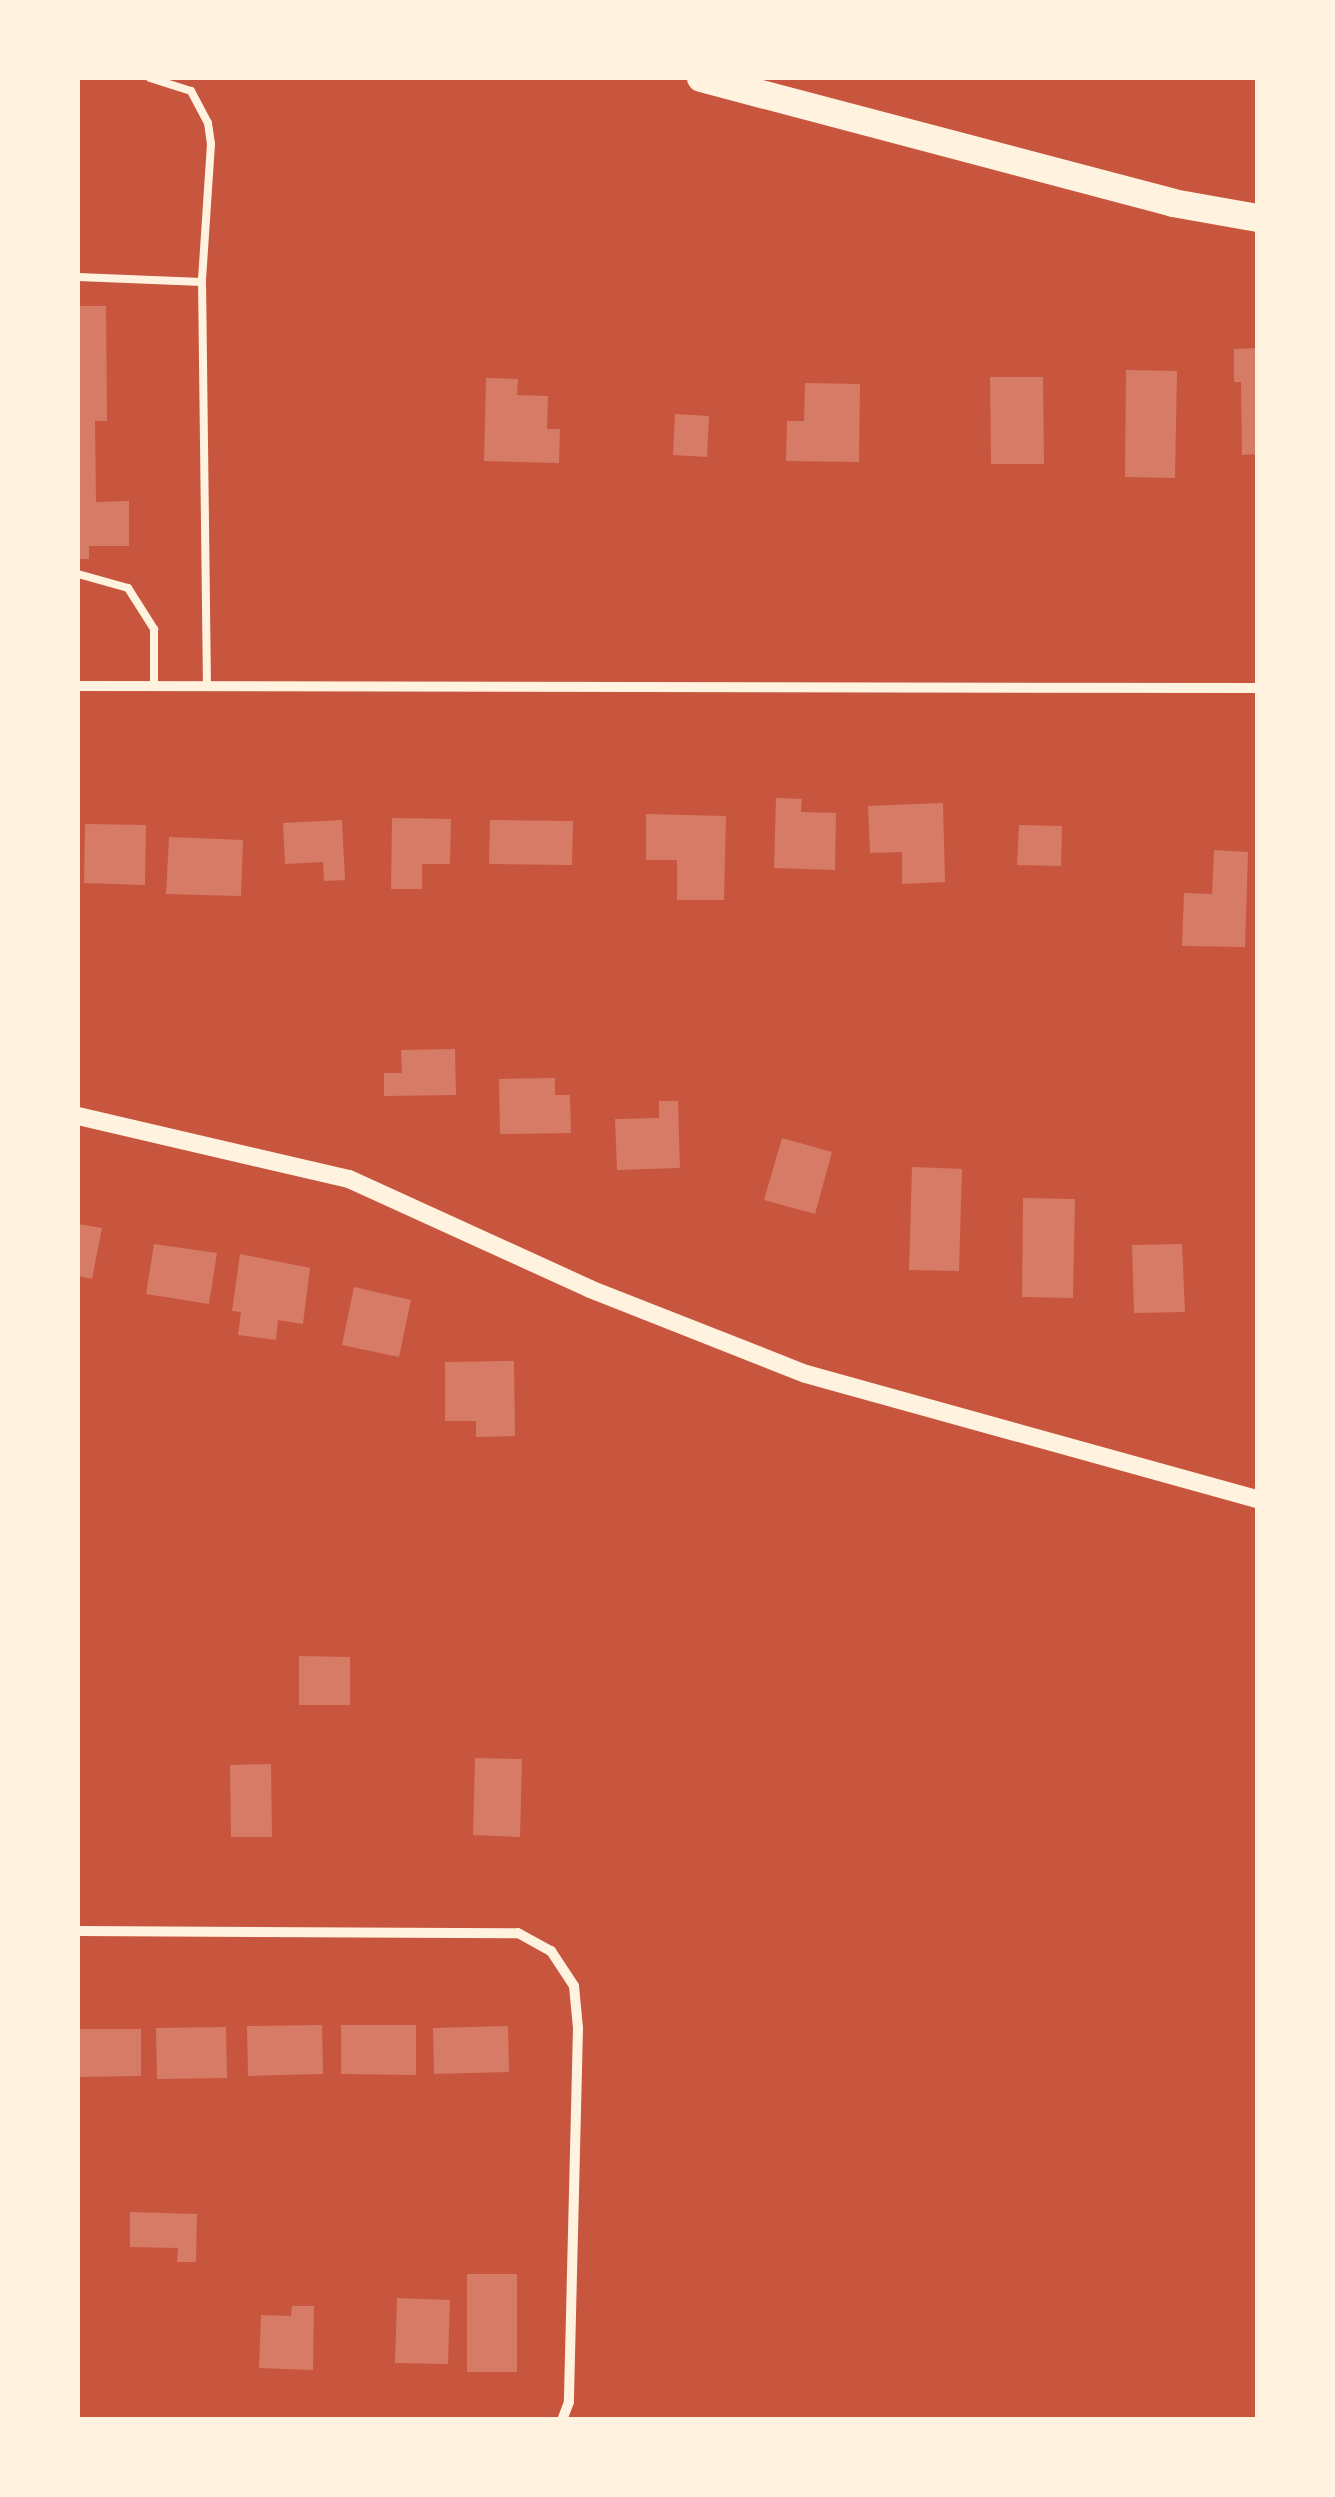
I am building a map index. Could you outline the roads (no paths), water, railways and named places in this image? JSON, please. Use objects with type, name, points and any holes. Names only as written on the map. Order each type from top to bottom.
[{"type":"highway","points":[[701,78],[1173,203],[1258,218]]},
{"type":"street","points":[[78,686],[1258,688]]},
{"type":"street","points":[[78,1116],[349,1180],[590,1288],[806,1374],[1258,1499]]},
{"type":"street","points":[[78,1931],[518,1933],[552,1952],[574,1986],[578,2028],[569,2402],[562,2420]]},
{"type":"lane","points":[[150,78],[191,91],[208,124],[211,144],[202,282],[207,686]]},
{"type":"lane","points":[[78,278],[202,282]]},
{"type":"lane","points":[[78,574],[128,588],[154,629],[154,686]]}]
